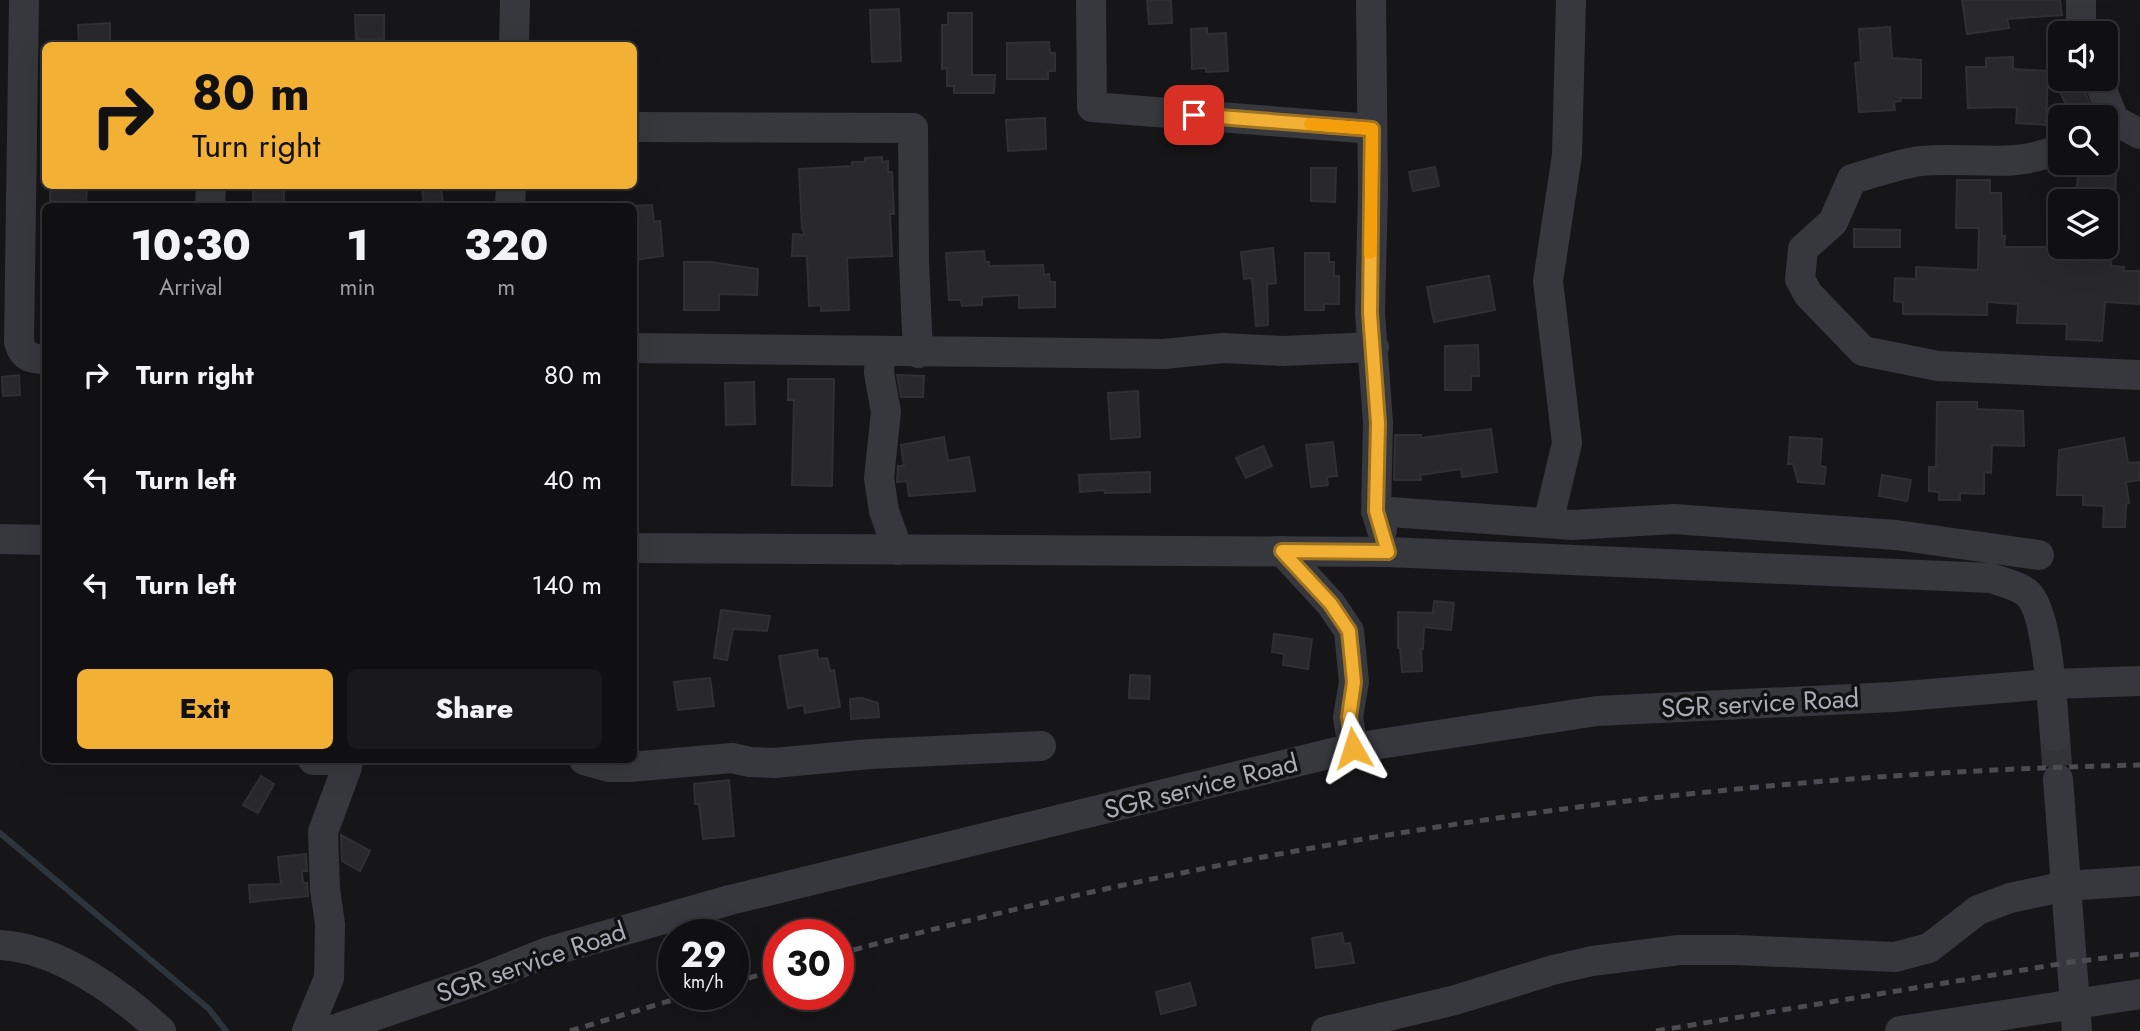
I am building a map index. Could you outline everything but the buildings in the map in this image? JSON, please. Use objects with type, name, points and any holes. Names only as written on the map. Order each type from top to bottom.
[{"type":"street","points":[[24,0],[33,121],[19,342],[22,353],[31,359],[42,359]]},
{"type":"street","points":[[514,42],[515,0]]},
{"type":"street","points":[[1091,0],[1092,107],[1372,129]]},
{"type":"street","points":[[1371,0],[1370,301],[1378,423],[1376,511],[1388,552]]},
{"type":"street","points":[[1548,523],[1567,443],[1548,281],[1567,155],[1571,0]]},
{"type":"street","points":[[2081,0],[2081,21]]},
{"type":"street","points":[[2104,91],[2120,127]]},
{"type":"street","points":[[637,127],[913,128],[918,353]]},
{"type":"street","points":[[2048,153],[1996,162],[1920,161],[1852,179],[1833,222],[1803,249],[1800,279],[1808,294],[1863,351],[1938,366],[2140,375]]},
{"type":"street","points":[[637,348],[1164,354],[1223,348],[1283,351],[1374,347]]},
{"type":"street","points":[[880,351],[879,373],[886,412],[879,478],[884,511],[898,550]]},
{"type":"street","points":[[1376,511],[1572,525],[1674,519],[1896,535],[2039,555]]},
{"type":"street","points":[[0,539],[42,540]]},
{"type":"street","points":[[637,548],[1388,552],[1992,578],[2027,593],[2039,617],[2051,684],[2054,736]]},
{"type":"street","points":[[1282,551],[1331,604],[1349,631],[1354,682],[1349,717],[1353,748]]},
{"type":"street","name":"SGR service Road","points":[[330,1031],[473,982],[548,952],[730,900],[1353,748],[1597,711],[1893,697],[2051,684],[2140,681]]},
{"type":"street","points":[[595,763],[620,767],[732,758],[750,762],[774,762],[870,754],[1041,746]]},
{"type":"street","points":[[307,1031],[329,978],[330,924],[325,889],[323,832],[347,763]]},
{"type":"street","points":[[2058,779],[2076,1017]]},
{"type":"street","points":[[1326,1031],[1455,1000],[1591,961],[1679,950],[1895,957],[1929,948],[1978,910],[2010,898],[2066,886],[2140,881]]},
{"type":"street","points":[[0,945],[71,964],[137,1009],[161,1031]]},
{"type":"street","points":[[1900,1031],[2076,1017],[2140,994]]},
{"type":"waterway","points":[[0,833],[209,1009],[226,1031]]},
{"type":"tunnel","points":[[2055,736],[2058,779]]},
{"type":"railway","points":[[854,950],[1159,878],[1321,846],[1483,820],[1811,782],[1975,771],[2140,765]]},
{"type":"railway","points":[[1656,1031],[2071,962],[2140,954]]},
{"type":"railway","points":[[749,978],[763,974]]},
{"type":"railway","points":[[570,1031],[658,1004]]},
{"type":"slow traffic","points":[[1310,124],[1372,129],[1370,253]]},
{"type":"route","points":[[1194,115],[1372,129],[1370,313],[1378,398],[1376,511],[1388,552],[1282,551],[1331,604],[1349,631],[1354,682],[1349,717],[1353,748]]}]
